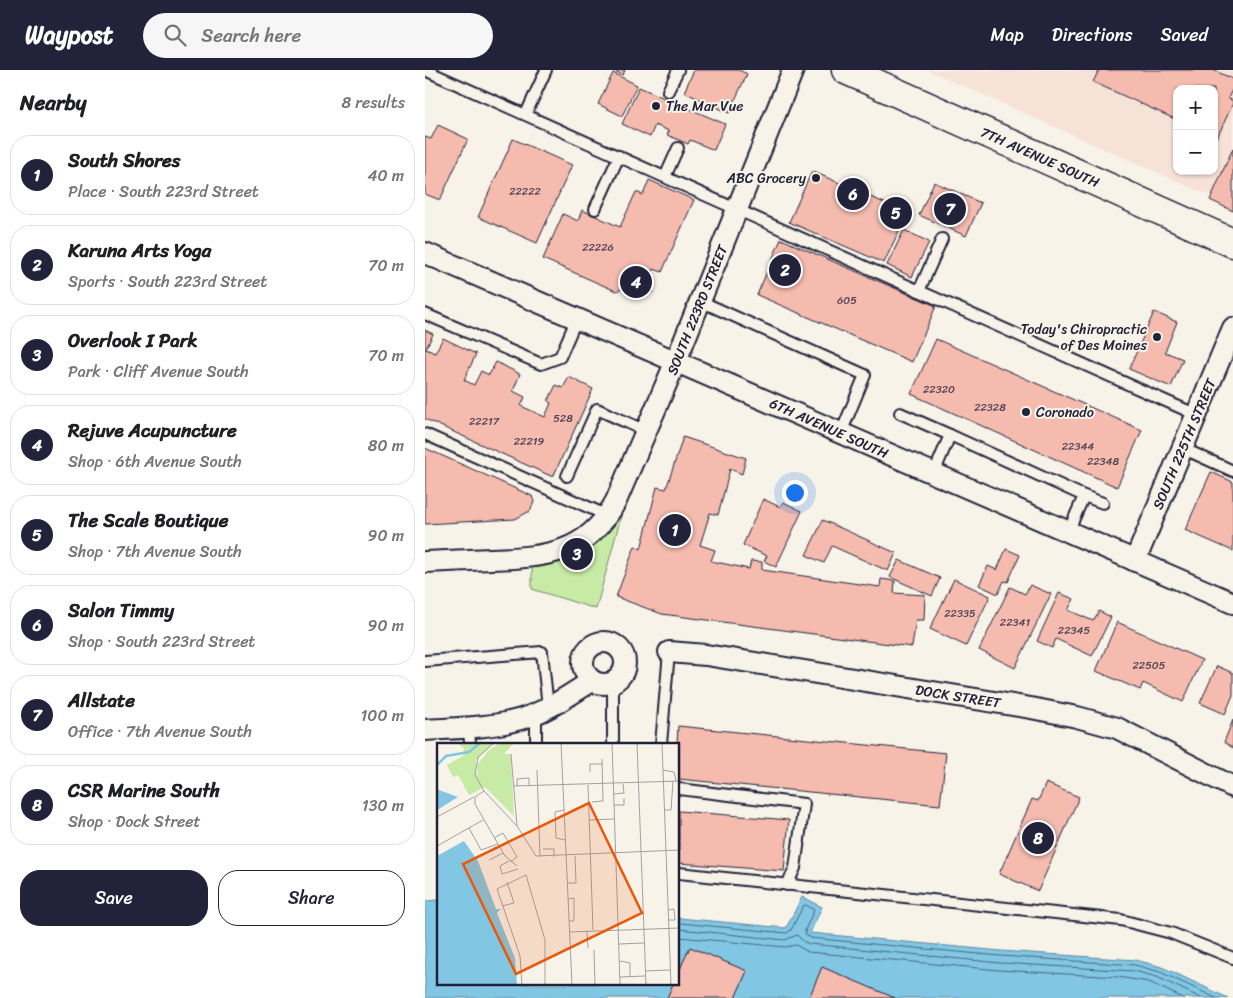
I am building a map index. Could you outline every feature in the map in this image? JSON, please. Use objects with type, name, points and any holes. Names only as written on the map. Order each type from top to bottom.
[{"type":"main road","name":"7TH AVENUE SOUTH","points":[[846,70],[1233,243]]},
{"type":"street","name":"SOUTH 223RD STREET","points":[[425,562],[533,558],[572,545],[583,539],[608,516],[676,361],[793,70]]},
{"type":"street","name":"6TH AVENUE SOUTH","points":[[425,253],[1233,603]]},
{"type":"street","name":"SOUTH 225TH STREET","points":[[1135,560],[1233,328]]},
{"type":"street","points":[[607,642],[619,648],[625,661],[623,673],[613,682],[602,685],[586,676],[583,670],[583,655],[593,644],[607,642]]},
{"type":"street","name":"DOCK STREET","points":[[669,652],[706,655],[1077,717],[1117,728],[1233,787]]},
{"type":"street","points":[[425,730],[470,736],[542,710],[592,681]]},
{"type":"lane","points":[[425,70],[1197,415]]},
{"type":"lane","points":[[525,114],[546,70]]},
{"type":"lane","points":[[668,91],[678,70]]},
{"type":"lane","points":[[665,177],[678,148]]},
{"type":"lane","points":[[595,209],[619,156]]},
{"type":"lane","points":[[919,291],[942,238]]},
{"type":"lane","points":[[700,301],[865,375],[841,433]]},
{"type":"lane","points":[[425,314],[541,364],[560,357],[577,318]]},
{"type":"lane","points":[[567,476],[597,409],[646,431]]},
{"type":"lane","points":[[900,413],[1103,503]]},
{"type":"lane","points":[[425,434],[608,516]]},
{"type":"lane","points":[[934,473],[950,435]]},
{"type":"lane","points":[[1182,448],[1233,471]]},
{"type":"lane","points":[[1068,532],[1084,496]]},
{"type":"lane","points":[[425,661],[542,652],[542,710],[536,743]]},
{"type":"lane","points":[[661,743],[669,652]]},
{"type":"lane","points":[[613,682],[613,743]]},
{"type":"lane","points":[[680,788],[804,804],[795,868],[787,885]]},
{"type":"lane","points":[[680,872],[1121,920],[1171,933],[1233,958]]},
{"type":"shaded area","points":[[927,70],[1233,70],[1233,206]]},
{"type":"green space","points":[[616,501],[623,509],[596,609],[532,589],[532,558],[556,551]]},
{"type":"water","points":[[802,897],[822,907],[810,933],[1001,951],[1136,960],[1162,967],[1228,998],[425,998],[425,901],[437,900],[437,986],[680,986],[680,918],[786,928]]},
{"type":"building","points":[[612,70],[625,70],[623,75]]},
{"type":"building","points":[[694,70],[739,70],[747,74],[729,113],[684,92]]},
{"type":"building","points":[[1099,70],[1213,70],[1233,79],[1233,88],[1228,98],[1233,103],[1218,136],[1218,85],[1173,85],[1173,118],[1093,82]]},
{"type":"building","points":[[613,73],[637,85],[622,116],[598,104]]},
{"type":"building","name":"The Mar Vue","points":[[639,87],[725,124],[714,150],[690,140],[688,144],[667,135],[669,131],[655,125],[650,137],[622,124]]},
{"type":"building","points":[[438,125],[468,139],[440,200],[425,194],[425,137],[431,139]]},
{"type":"building","points":[[513,139],[572,165],[537,243],[478,217]]},
{"type":"building","points":[[1233,148],[1233,211],[1210,200]]},
{"type":"building","points":[[812,171],[907,213],[884,263],[789,222]]},
{"type":"building","points":[[649,180],[694,200],[662,272],[654,269],[649,280],[653,292],[636,299],[631,286],[616,291],[543,259],[563,214],[578,221],[582,210],[620,227],[636,192],[643,195]]},
{"type":"building","points":[[934,182],[981,203],[966,236],[919,215]]},
{"type":"building","points":[[904,230],[929,242],[912,277],[887,265]]},
{"type":"building","points":[[781,239],[936,306],[912,362],[757,295]]},
{"type":"building","name":"Today's Chiropractic of Des Moines","points":[[1154,312],[1177,322],[1165,352],[1183,359],[1171,387],[1129,369]]},
{"type":"building","points":[[425,330],[433,334],[426,349],[435,353],[443,338],[476,354],[464,380],[474,385],[481,371],[489,375],[496,362],[520,374],[513,391],[525,397],[521,406],[545,417],[551,403],[548,401],[556,385],[563,388],[569,377],[593,389],[553,477],[425,419]]},
{"type":"building","name":"Coronado","points":[[936,339],[1142,430],[1117,487],[911,394]]},
{"type":"building","points":[[683,437],[746,458],[742,474],[730,469],[718,515],[710,513],[700,545],[715,550],[711,561],[749,569],[751,561],[762,562],[762,570],[880,587],[881,579],[895,581],[894,593],[925,595],[924,620],[916,620],[912,647],[662,614],[616,597],[635,546],[641,549],[657,487],[666,489]]},
{"type":"building","points":[[425,448],[532,496],[534,502],[530,511],[515,519],[425,524]]},
{"type":"building","points":[[1211,472],[1233,482],[1233,551],[1185,530]]},
{"type":"building","points":[[763,499],[780,507],[783,502],[802,511],[776,567],[764,561],[767,556],[743,545]]},
{"type":"building","points":[[823,520],[896,553],[888,571],[832,546],[824,563],[806,555]]},
{"type":"building","points":[[1006,549],[1020,555],[1008,582],[1004,581],[998,594],[979,585],[988,566],[997,570]]},
{"type":"building","points":[[899,560],[940,578],[932,596],[890,577]]},
{"type":"building","points":[[954,579],[990,596],[966,646],[930,629]]},
{"type":"building","points":[[1030,585],[1051,594],[1015,668],[979,650],[1010,587],[1025,594]]},
{"type":"building","points":[[1059,593],[1074,599],[1068,610],[1093,621],[1099,611],[1111,617],[1092,656],[1056,639],[1052,648],[1037,641]]},
{"type":"building","points":[[1117,622],[1202,660],[1183,702],[1143,683],[1140,690],[1096,671]]},
{"type":"building","points":[[1217,666],[1233,673],[1233,695],[1225,714],[1200,703]]},
{"type":"building","points":[[1233,720],[1233,748],[1224,742]]},
{"type":"building","points":[[678,726],[946,753],[940,805],[680,779],[680,743],[677,743]]},
{"type":"building","points":[[1046,783],[1079,797],[1038,891],[999,874],[1032,799],[1038,801]]},
{"type":"building","points":[[680,811],[789,820],[784,871],[680,863]]},
{"type":"building","points":[[690,947],[747,971],[735,998],[667,998],[672,986],[680,986],[680,969]]},
{"type":"building","points":[[822,967],[895,998],[809,998]]},
{"type":"place","name":"The Mar Vue","points":[[656,106]]},
{"type":"place","name":"ABC Grocery","points":[[816,178]]},
{"type":"place","name":"Salon Timmy","points":[[853,194]]},
{"type":"place","name":"Allstate","points":[[950,209]]},
{"type":"place","name":"The Scale Boutique","points":[[896,213]]},
{"type":"place","name":"Karuna Arts Yoga","points":[[785,270]]},
{"type":"place","name":"Rejuve Acupuncture","points":[[636,282]]},
{"type":"place","name":"Today's Chiropractic of Des Moines","points":[[1157,337]]},
{"type":"place","name":"Coronado","points":[[1026,412]]},
{"type":"place","name":"South Shores","points":[[675,530]]},
{"type":"place","name":"Overlook I Park","points":[[577,554]]},
{"type":"place","name":"CSR Marine South","points":[[1038,838]]}]
